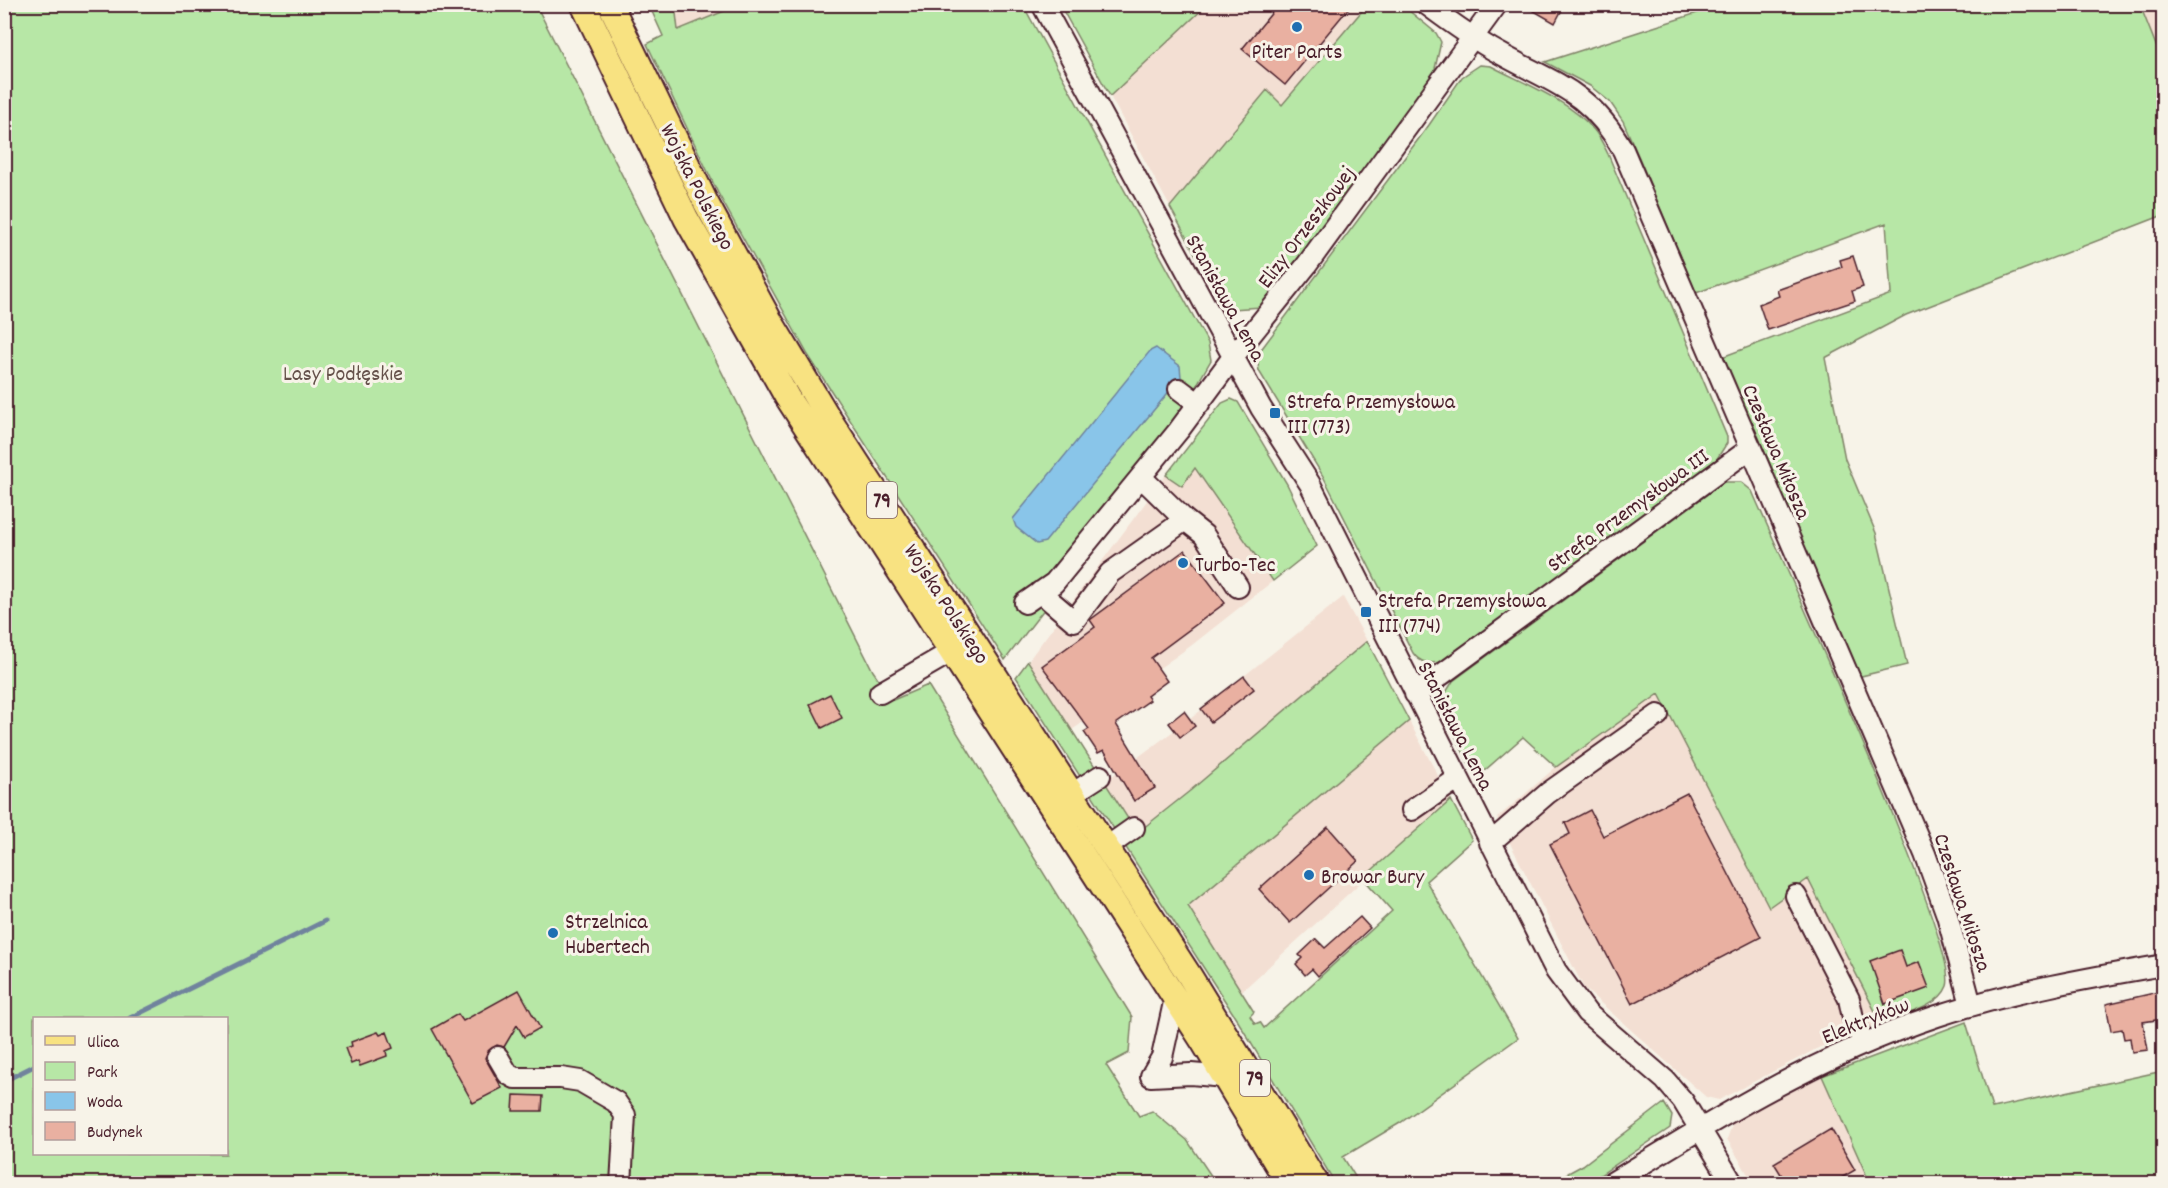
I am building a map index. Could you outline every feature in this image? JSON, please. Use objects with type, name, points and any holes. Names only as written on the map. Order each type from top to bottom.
[{"type":"main road","name":"Wojska Polskiego","points":[[583,4],[686,218],[732,303],[810,435],[1226,1077],[1289,1184]]},
{"type":"main road","name":"Wojska Polskiego","points":[[610,4],[706,203],[769,319],[829,418],[1257,1081],[1317,1184]]},
{"type":"street","name":"Stanisława Lema","points":[[1042,4],[1233,357],[1310,484],[1556,971],[1575,999],[1610,1023],[1665,1080],[1700,1128],[1733,1184]]},
{"type":"street","name":"Elizy Orzeszkowej","points":[[1185,520],[1110,573],[1074,621],[1032,598],[1054,583],[1179,430],[1233,357],[1296,280],[1474,39],[1497,4]]},
{"type":"street","name":"Czesława Miłosza","points":[[1433,9],[1474,39],[1574,92],[1601,116],[1614,133],[1935,878],[1971,1005]]},
{"type":"street","points":[[1179,389],[1199,404]]},
{"type":"street","name":"Strefa Przemysłowa III","points":[[1415,694],[1751,448]]},
{"type":"street","points":[[1141,477],[1204,536],[1238,587]]},
{"type":"street","points":[[880,693],[951,652]]},
{"type":"street","points":[[1490,843],[1548,793],[1658,715]]},
{"type":"street","points":[[1072,794],[1100,776]]},
{"type":"street","points":[[1412,810],[1457,778]]},
{"type":"street","points":[[1107,847],[1134,828]]},
{"type":"street","points":[[1796,896],[1849,999],[1853,1018],[1864,1044]]},
{"type":"street","name":"Elektryków","points":[[1610,1184],[1700,1128],[1812,1066],[1864,1044],[1971,1005],[2163,965]]},
{"type":"street","points":[[1175,998],[1162,1057],[1151,1076],[1177,1074],[1226,1077]]},
{"type":"street","points":[[498,1057],[508,1074],[515,1078],[561,1077],[580,1081],[616,1102],[625,1115],[621,1184]]},
{"type":"shaded area","points":[[675,4],[739,5],[678,30]]},
{"type":"shaded area","points":[[1207,5],[1367,5],[1282,105],[1267,91],[1170,207],[1110,96]]},
{"type":"shaded area","points":[[2140,5],[2163,5],[2163,63]]},
{"type":"shaded area","name":"Turbo-Tec","points":[[1194,468],[1273,581],[1192,645],[1072,730],[1028,661],[1166,475],[1182,486]]},
{"type":"shaded area","points":[[1343,597],[1367,641],[1191,790],[1136,833],[1104,782],[1190,719]]},
{"type":"shaded area","points":[[1659,694],[1768,906],[1808,879],[1881,1023],[1818,1048],[1719,1100],[1706,1097],[1584,988],[1497,818],[1556,767]]},
{"type":"shaded area","points":[[1409,721],[1451,800],[1242,991],[1188,905]]},
{"type":"shaded area","points":[[1822,1076],[1870,1183],[1753,1183],[1727,1139],[1733,1122]]},
{"type":"green space","name":"Lasy Podłęskie","points":[[5,5],[536,5],[873,671],[893,700],[928,685],[1132,1017],[1129,1053],[1106,1065],[1139,1116],[1152,1111],[1187,1140],[1216,1183],[5,1184]]},
{"type":"green space","points":[[649,5],[675,5],[678,30],[739,5],[1023,5],[1208,343],[1211,360],[1195,388],[1185,382],[1173,396],[1192,410],[1146,477],[1005,660],[808,355],[718,193],[647,44],[663,36]]},
{"type":"green space","points":[[1060,5],[1207,5],[1110,96]]},
{"type":"green space","points":[[1367,5],[1402,5],[1436,33],[1441,42],[1434,73],[1262,307],[1232,309],[1219,298],[1170,207],[1267,90],[1282,105]]},
{"type":"green space","points":[[1722,5],[2140,5],[2163,63],[2163,219],[2161,216],[1906,315],[1825,358],[1845,459],[1876,533],[1907,665],[1857,677],[1722,357],[1891,294],[1886,223],[1696,293],[1623,121],[1610,102],[1590,86],[1545,62]]},
{"type":"green space","points":[[1480,65],[1491,66],[1559,101],[1584,119],[1598,136],[1608,154],[1727,437],[1727,443],[1713,465],[1445,662],[1431,663],[1420,660],[1413,653],[1323,476],[1259,371],[1257,355],[1429,125],[1462,77]]},
{"type":"green space","points":[[1231,399],[1238,402],[1287,484],[1317,546],[1273,581],[1195,468],[1182,486],[1166,475],[1222,403]]},
{"type":"green space","points":[[1724,482],[1741,482],[1752,491],[1899,829],[1944,956],[1947,986],[1943,994],[1918,1010],[1881,1023],[1808,879],[1769,907],[1659,694],[1556,767],[1523,737],[1476,778],[1441,707],[1443,697],[1453,681]]},
{"type":"green space","points":[[1367,641],[1409,721],[1188,906],[1254,1012],[1250,1016],[1255,1024],[1260,1022],[1264,1028],[1392,911],[1363,878],[1451,800],[1472,840],[1426,881],[1518,1038],[1400,1123],[1343,1157],[1359,1183],[1335,1183],[1236,1018],[1016,677],[1028,661],[1137,833]]},
{"type":"green space","points":[[1966,1022],[1992,1108],[2163,1071],[2163,1183],[1870,1183],[1822,1076]]},
{"type":"green space","points":[[1664,1103],[1672,1116],[1670,1128],[1588,1183],[1550,1183],[1583,1165]]},
{"type":"water","points":[[1156,348],[1180,366],[1181,377],[1045,542],[1037,544],[1016,527],[1013,519],[1150,351]]},
{"type":"building","name":"Piter Parts","points":[[1279,4],[1352,4],[1285,85],[1242,49]]},
{"type":"building","points":[[1522,4],[1565,4],[1555,23]]},
{"type":"building","points":[[1853,256],[1863,287],[1852,291],[1855,301],[1768,330],[1759,304],[1779,296],[1777,290],[1842,267],[1840,260]]},
{"type":"building","points":[[1185,550],[1225,603],[1151,658],[1167,681],[1147,696],[1150,700],[1116,724],[1155,788],[1134,801],[1104,750],[1098,753],[1084,732],[1089,729],[1042,666],[1095,627],[1090,620]]},
{"type":"building","points":[[1244,676],[1254,689],[1211,722],[1201,709]]},
{"type":"building","points":[[830,694],[842,718],[822,728],[810,704]]},
{"type":"building","points":[[1184,711],[1195,726],[1180,737],[1169,723]]},
{"type":"building","points":[[1687,793],[1761,937],[1632,1004],[1550,844],[1570,834],[1565,823],[1590,810],[1603,836]]},
{"type":"building","name":"Browar Bury","points":[[1328,827],[1358,861],[1290,923],[1259,889]]},
{"type":"building","points":[[1360,917],[1370,928],[1318,976],[1312,969],[1305,975],[1296,964],[1302,958],[1299,955],[1316,939],[1325,948]]},
{"type":"building","points":[[1900,950],[1906,967],[1919,962],[1929,988],[1885,1004],[1870,961]]},
{"type":"building","points":[[519,990],[540,1028],[524,1037],[517,1025],[504,1047],[497,1045],[488,1051],[485,1058],[502,1088],[473,1103],[432,1029],[458,1014],[463,1021]]},
{"type":"building","points":[[2163,991],[2163,1019],[2143,1022],[2148,1050],[2132,1052],[2130,1038],[2124,1039],[2122,1029],[2111,1031],[2106,1004]]},
{"type":"building","points":[[378,1032],[380,1035],[387,1032],[393,1048],[386,1051],[387,1056],[360,1066],[358,1061],[351,1064],[345,1048],[352,1046],[351,1042]]},
{"type":"building","points":[[514,1095],[543,1096],[542,1111],[513,1111]]},
{"type":"building","points":[[1831,1129],[1855,1170],[1831,1184],[1787,1184],[1774,1163]]},
{"type":"waterway","points":[[132,1017],[325,921]]},
{"type":"waterway","points":[[4,1081],[33,1066]]},
{"type":"place","name":"Piter Parts","points":[[1297,27]]},
{"type":"place","name":"Strefa Przemysłowa III (773)","points":[[1275,413]]},
{"type":"place","name":"Turbo-Tec","points":[[1183,563]]},
{"type":"place","name":"Strefa Przemysłowa III (774)","points":[[1366,612]]},
{"type":"place","name":"Browar Bury","points":[[1309,875]]},
{"type":"place","name":"Strzelnica Hubertech","points":[[553,933]]}]
